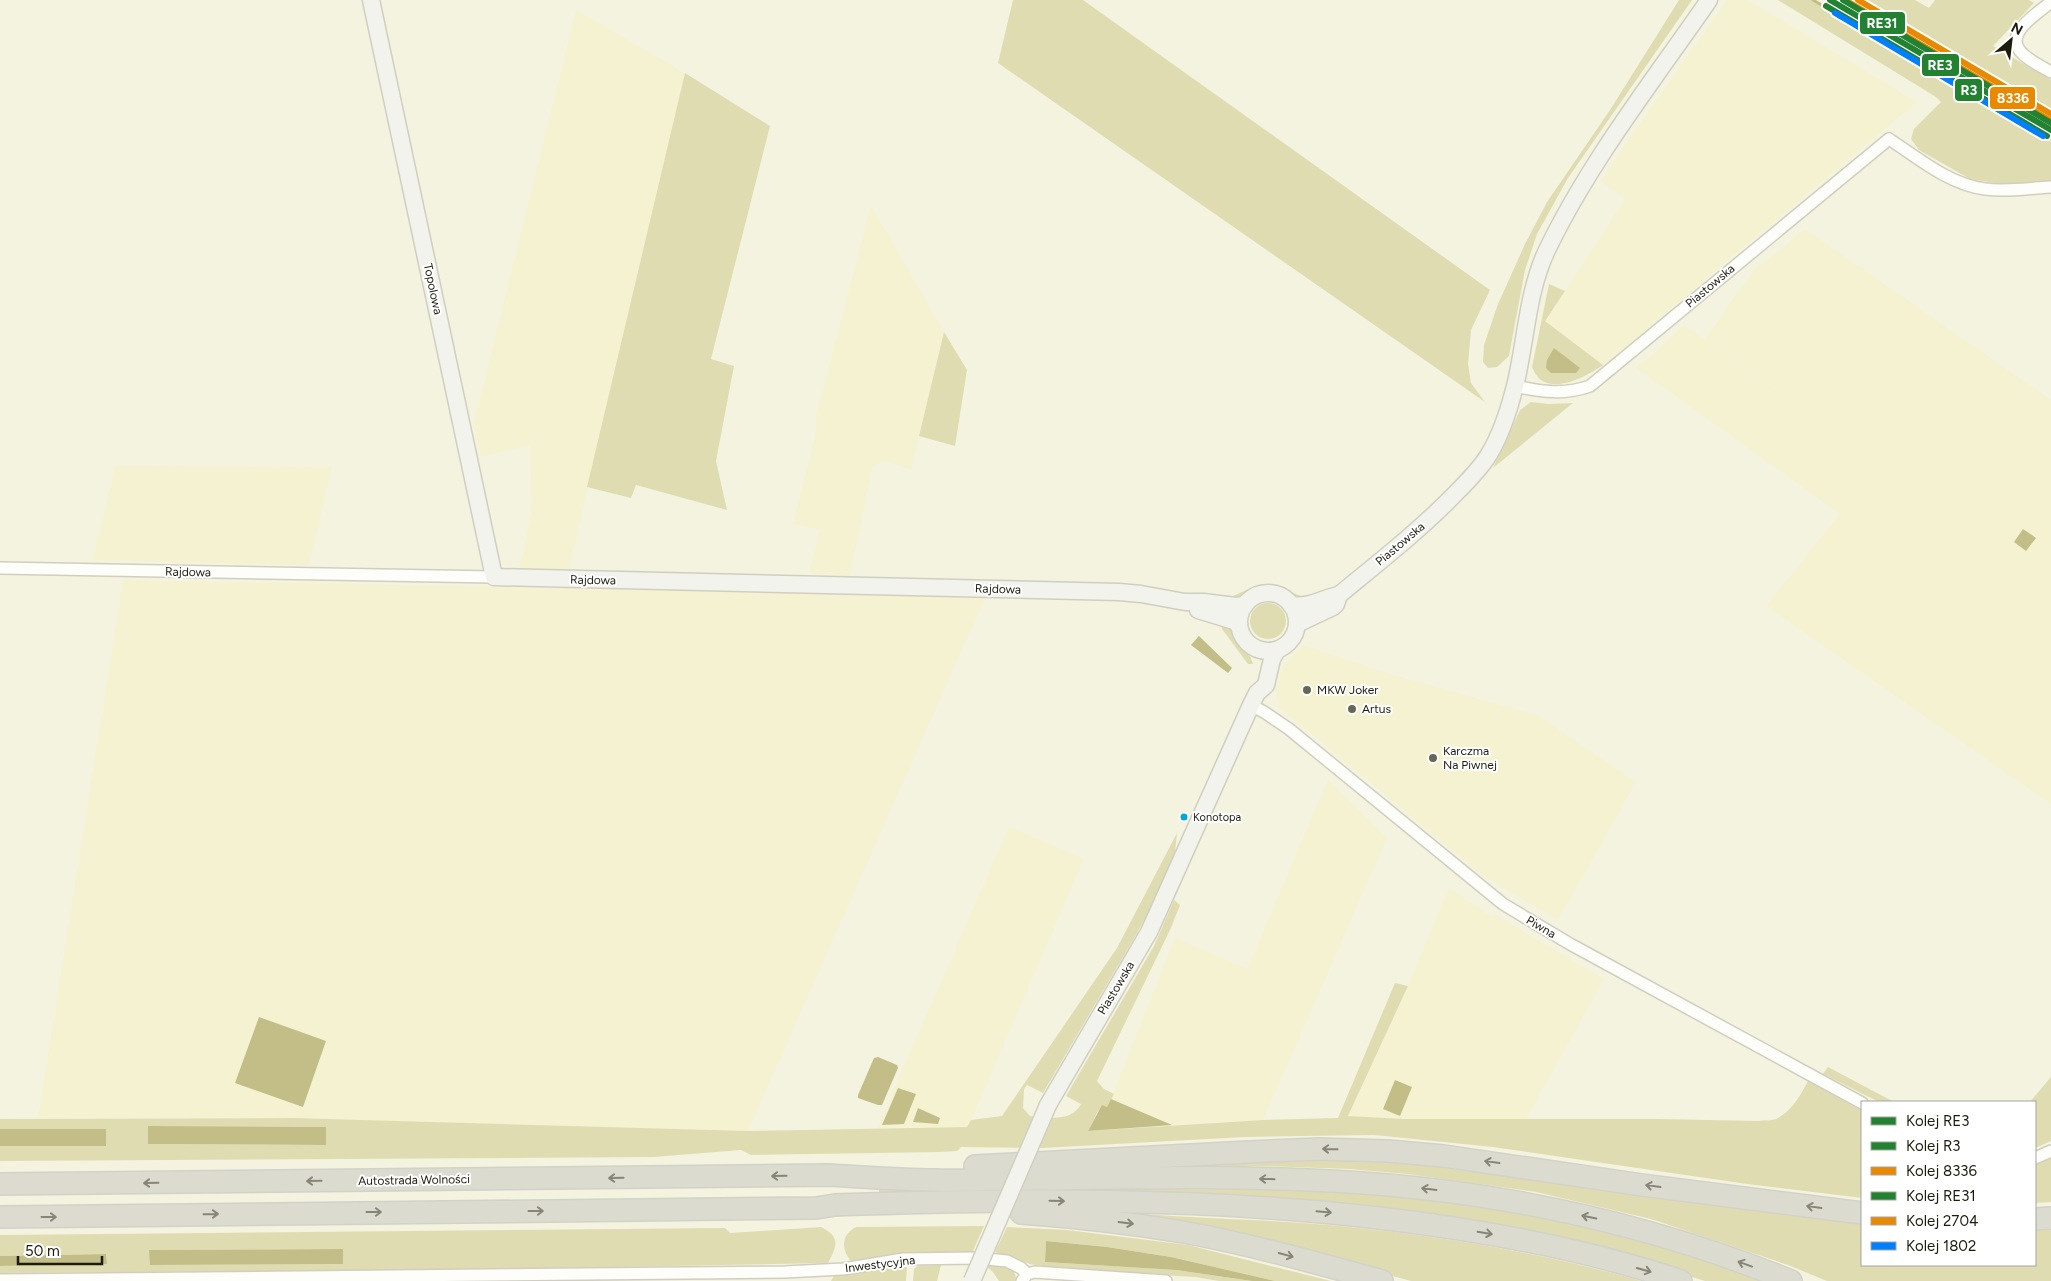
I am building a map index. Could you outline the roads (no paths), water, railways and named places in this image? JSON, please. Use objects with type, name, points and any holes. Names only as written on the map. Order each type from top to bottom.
[{"type":"highway","points":[[828,1175],[894,1169],[1249,1152],[1355,1150],[1444,1156],[1861,1213]]},
{"type":"highway","name":"Autostrada Wolności","points":[[0,1184],[828,1175]]},
{"type":"highway","points":[[828,1175],[936,1180],[1143,1178],[1309,1180],[1426,1189],[1483,1196],[1603,1220],[1718,1254],[1790,1281]]},
{"type":"highway","points":[[0,1217],[816,1208],[834,1205],[1008,1200],[1251,1206],[1411,1222],[1502,1236],[1612,1261],[1681,1281]]},
{"type":"highway","points":[[816,1208],[842,1213],[1019,1213],[1132,1224],[1239,1244],[1382,1281]]},
{"type":"highway","points":[[2036,1219],[2051,1218]]},
{"type":"street","name":"Topolowa","points":[[371,0],[494,577]]},
{"type":"street","name":"Piastowska","points":[[1291,606],[1309,606],[1327,597],[1339,595],[1437,513],[1471,478],[1488,457],[1501,430],[1515,386],[1534,286],[1546,252],[1576,196],[1709,0]]},
{"type":"street","points":[[2051,2],[2019,30],[2016,36],[2017,44],[2023,54],[2051,72]]},
{"type":"street","name":"Piastowska","points":[[1515,386],[1546,392],[1571,392],[1590,386],[1889,138],[1949,177],[1965,184],[1983,189],[2002,190],[2051,186]]},
{"type":"street","name":"Rajdowa","points":[[0,568],[494,577],[1119,592],[1185,602],[1236,606],[1245,604]]},
{"type":"street","points":[[1268,593],[1281,597],[1291,606],[1297,624],[1291,640],[1277,650],[1256,649],[1243,636],[1239,625],[1240,614],[1245,604],[1255,596],[1268,593]]},
{"type":"street","name":"Piastowska","points":[[1297,624],[1333,607],[1339,595]]},
{"type":"street","name":"Rajdowa","points":[[1185,602],[1200,611],[1234,621],[1239,625]]},
{"type":"street","name":"Piastowska","points":[[1254,699],[1259,655],[1256,649]]},
{"type":"street","name":"Piastowska","points":[[972,1281],[1048,1105],[1149,932],[1254,699],[1266,685],[1272,659],[1277,650]]},
{"type":"street","name":"Piwna","points":[[1254,699],[1264,712],[1289,729],[1503,904],[1570,944],[1861,1102]]},
{"type":"street","points":[[2036,1158],[2051,1151]]},
{"type":"street","name":"Inwestycyjna","points":[[0,1280],[786,1272],[843,1269],[904,1259],[976,1258],[1007,1261],[1021,1268],[1025,1278]]},
{"type":"street","points":[[1025,1278],[1044,1272],[1166,1281]]},
{"type":"waterway","points":[[1813,0],[2051,139]]},
{"type":"waterway","points":[[1860,0],[2051,113]]},
{"type":"rail line","name":"RE3","points":[[1830,0],[2051,130]]},
{"type":"rail line","name":"RE31","points":[[1843,0],[2051,123]]},
{"type":"rail line","name":"8336","points":[[1845,0],[2051,121]]},
{"type":"rail line","name":"2704","points":[[1858,0],[2051,114]]},
{"type":"rail line","name":"R3","points":[[1826,6],[2047,136]]},
{"type":"rail line","name":"1802","points":[[1835,13],[2043,136]]},
{"type":"place","name":"MKW Joker","points":[[1307,690]]},
{"type":"place","name":"Artus","points":[[1352,709]]},
{"type":"place","name":"Karczma Na Piwnej","points":[[1433,758]]},
{"type":"place","name":"Konotopa","points":[[1184,817]]}]
